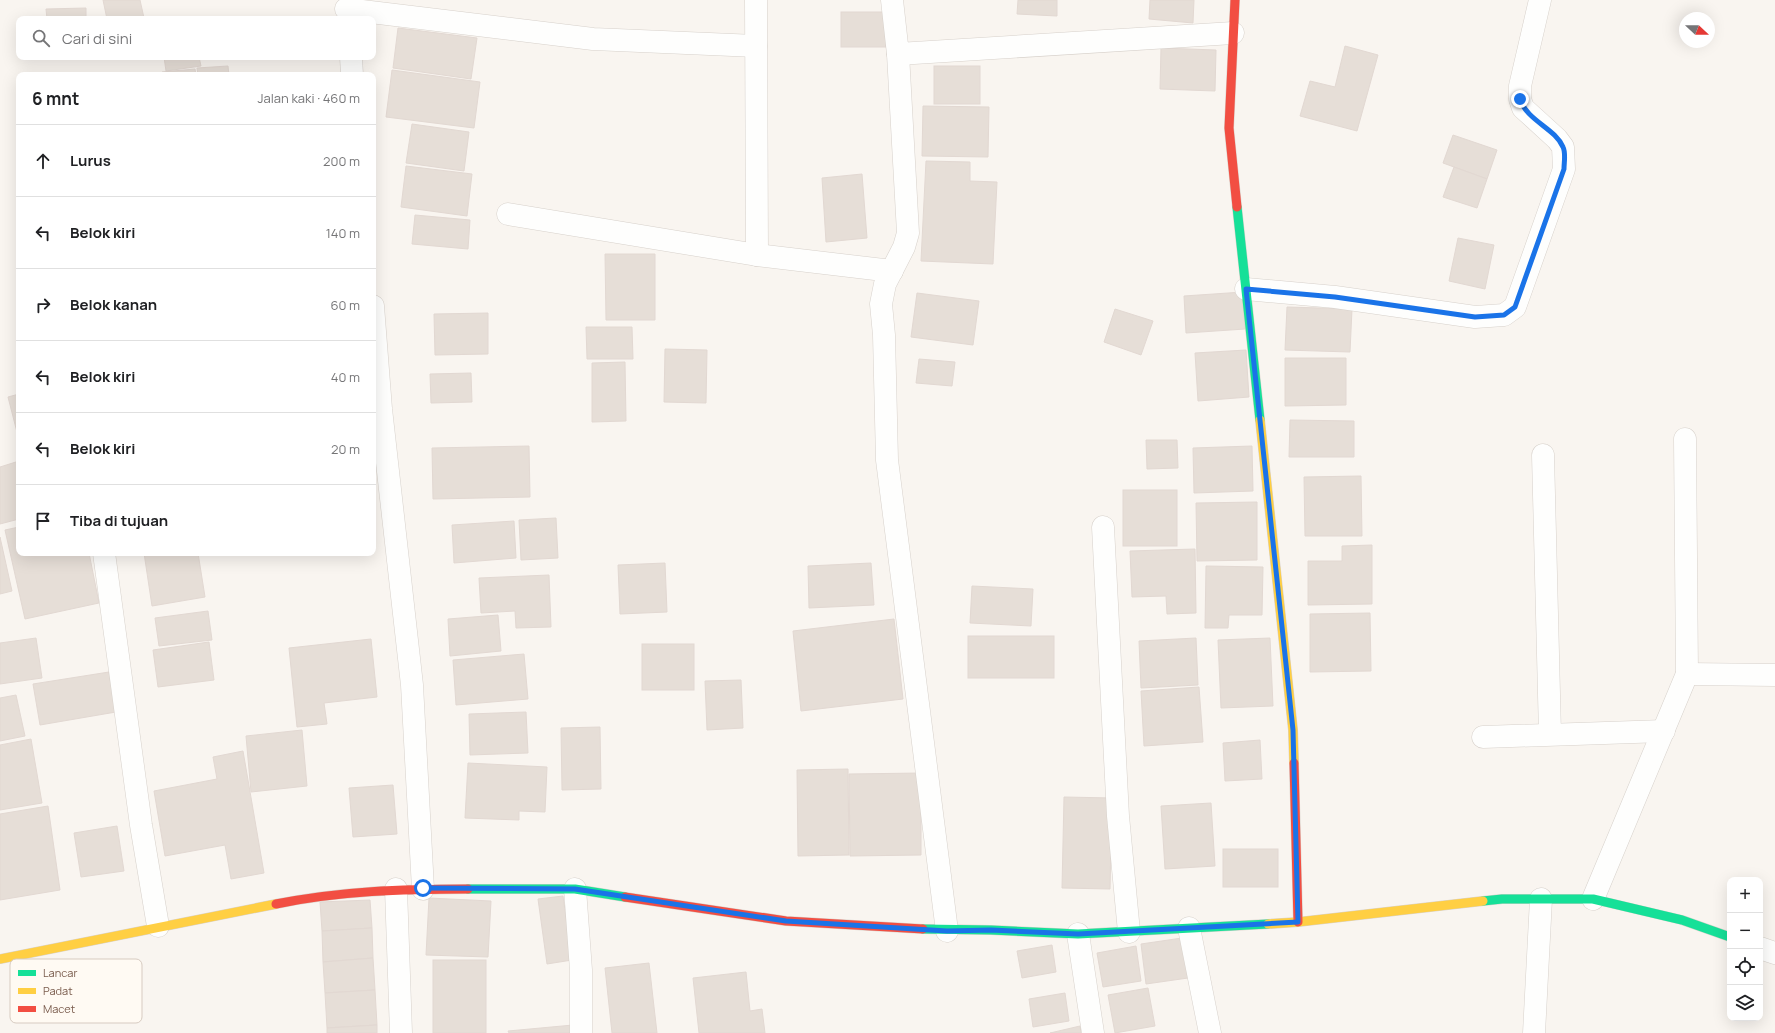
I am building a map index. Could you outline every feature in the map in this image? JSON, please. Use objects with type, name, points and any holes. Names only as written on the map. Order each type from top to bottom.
[{"type":"street","points":[[756,0],[757,255]]},
{"type":"street","points":[[892,0],[898,54],[908,233],[904,247],[885,284],[881,304],[884,335],[887,460],[947,931]]},
{"type":"street","points":[[1235,0],[1229,128],[1293,730],[1298,922]]},
{"type":"street","points":[[1246,289],[1335,297],[1475,317],[1504,315],[1515,307],[1564,169],[1563,147],[1557,139],[1523,108],[1520,99],[1520,86],[1540,0]]},
{"type":"street","points":[[346,9],[593,39],[756,46]]},
{"type":"street","points":[[898,54],[1233,33]]},
{"type":"street","points":[[350,60],[352,72]]},
{"type":"street","points":[[508,214],[757,255],[892,271]]},
{"type":"street","points":[[376,345],[381,409],[412,685],[423,888]]},
{"type":"street","points":[[1593,899],[1687,674],[1685,440]]},
{"type":"street","points":[[1543,455],[1550,734]]},
{"type":"street","points":[[1103,527],[1118,816],[1129,932]]},
{"type":"street","points":[[104,556],[142,826],[158,926]]},
{"type":"street","points":[[1687,674],[1775,675]]},
{"type":"street","points":[[1483,736],[1664,730]]},
{"type":"street","points":[[0,959],[158,926],[311,897],[423,888],[575,889],[786,921],[947,931],[991,930],[1078,934],[1298,922],[1502,899],[1593,899],[1682,920],[1727,936]]},
{"type":"street","points":[[396,889],[401,1033]]},
{"type":"street","points":[[575,889],[581,970],[580,1033]]},
{"type":"street","points":[[1534,1033],[1541,899]]},
{"type":"street","points":[[1189,928],[1210,1033]]},
{"type":"street","points":[[1078,934],[1093,1033]]},
{"type":"street","points":[[1763,949],[1775,953]]},
{"type":"building","points":[[103,0],[140,0],[144,16],[106,16]]},
{"type":"building","points":[[1018,0],[1057,0],[1057,16],[1017,14]]},
{"type":"building","points":[[1150,0],[1194,0],[1193,23],[1149,19]]},
{"type":"building","points":[[86,8],[86,16],[47,16],[46,9]]},
{"type":"building","points":[[841,12],[886,12],[886,47],[841,47]]},
{"type":"building","points":[[398,28],[477,38],[471,79],[393,68]]},
{"type":"building","points":[[1345,46],[1378,55],[1357,131],[1300,116],[1310,81],[1335,87]]},
{"type":"building","points":[[1161,48],[1216,50],[1215,91],[1160,89]]},
{"type":"building","points":[[164,60],[200,60],[201,66],[166,71]]},
{"type":"building","points":[[228,66],[229,72],[198,72],[197,68]]},
{"type":"building","points":[[934,66],[980,66],[980,104],[934,104]]},
{"type":"building","points":[[195,69],[196,72],[162,72]]},
{"type":"building","points":[[392,70],[480,82],[474,128],[386,117]]},
{"type":"building","points":[[923,106],[989,107],[988,157],[922,156]]},
{"type":"building","points":[[412,124],[469,132],[464,171],[406,163]]},
{"type":"building","points":[[1453,135],[1497,150],[1487,179],[1443,163]]},
{"type":"building","points":[[926,161],[970,162],[970,181],[997,182],[993,264],[921,261]]},
{"type":"building","points":[[406,166],[472,174],[467,216],[401,207]]},
{"type":"building","points":[[1454,167],[1487,179],[1477,208],[1443,197]]},
{"type":"building","points":[[862,174],[867,238],[826,242],[822,178]]},
{"type":"building","points":[[415,215],[470,220],[468,249],[412,244]]},
{"type":"building","points":[[1458,238],[1494,245],[1485,289],[1449,281]]},
{"type":"building","points":[[605,254],[655,254],[655,320],[606,320]]},
{"type":"building","points":[[1243,292],[1245,329],[1186,333],[1184,296]]},
{"type":"building","points":[[917,293],[979,301],[973,345],[911,337]]},
{"type":"building","points":[[1287,307],[1352,309],[1350,352],[1285,350]]},
{"type":"building","points":[[1115,309],[1153,321],[1141,355],[1104,342]]},
{"type":"building","points":[[488,313],[488,354],[435,355],[434,314]]},
{"type":"building","points":[[586,327],[632,327],[633,359],[587,359]]},
{"type":"building","points":[[665,349],[707,350],[706,403],[664,402]]},
{"type":"building","points":[[1246,350],[1249,397],[1198,401],[1195,353]]},
{"type":"building","points":[[1285,358],[1346,358],[1346,405],[1285,406]]},
{"type":"building","points":[[919,359],[955,362],[952,386],[916,383]]},
{"type":"building","points":[[625,362],[626,421],[592,422],[592,363]]},
{"type":"building","points":[[471,373],[472,402],[431,403],[430,374]]},
{"type":"building","points":[[16,395],[16,428],[8,397]]},
{"type":"building","points":[[1290,420],[1354,421],[1354,457],[1289,457]]},
{"type":"building","points":[[1146,440],[1177,440],[1178,468],[1147,469]]},
{"type":"building","points":[[529,446],[530,497],[433,499],[432,448]]},
{"type":"building","points":[[1252,446],[1253,491],[1194,493],[1193,448]]},
{"type":"building","points":[[16,462],[16,520],[0,524],[0,467]]},
{"type":"building","points":[[1361,476],[1362,536],[1305,536],[1304,477]]},
{"type":"building","points":[[1123,490],[1177,490],[1177,546],[1123,546]]},
{"type":"building","points":[[1257,502],[1257,560],[1197,561],[1196,503]]},
{"type":"building","points":[[556,518],[558,558],[521,560],[519,520]]},
{"type":"building","points":[[514,521],[516,558],[454,563],[452,525]]},
{"type":"building","points":[[16,528],[16,556],[90,556],[99,603],[25,619],[5,530]]},
{"type":"building","points":[[0,537],[12,591],[0,594]]},
{"type":"building","points":[[1372,545],[1372,604],[1308,605],[1308,561],[1342,561],[1342,546]]},
{"type":"building","points":[[1195,549],[1196,613],[1167,614],[1166,596],[1132,597],[1130,551]]},
{"type":"building","points":[[144,556],[198,556],[205,597],[152,606]]},
{"type":"building","points":[[665,563],[667,612],[620,614],[618,565]]},
{"type":"building","points":[[871,563],[874,605],[809,608],[808,566]]},
{"type":"building","points":[[1206,566],[1263,567],[1262,615],[1229,615],[1228,628],[1205,628]]},
{"type":"building","points":[[549,575],[551,627],[516,628],[515,611],[481,613],[479,578]]},
{"type":"building","points":[[972,586],[1033,589],[1031,626],[970,623]]},
{"type":"building","points":[[208,611],[212,640],[159,646],[155,618]]},
{"type":"building","points":[[1370,613],[1371,671],[1310,672],[1310,614]]},
{"type":"building","points":[[498,615],[501,651],[450,656],[448,619]]},
{"type":"building","points":[[894,619],[903,699],[801,711],[793,631]]},
{"type":"building","points":[[968,636],[1054,636],[1054,678],[968,678]]},
{"type":"building","points":[[36,638],[42,678],[0,684],[0,643]]},
{"type":"building","points":[[1196,638],[1198,685],[1141,688],[1139,641]]},
{"type":"building","points":[[1270,638],[1273,706],[1221,708],[1218,640]]},
{"type":"building","points":[[371,639],[377,697],[324,703],[327,724],[297,727],[289,648]]},
{"type":"building","points":[[209,642],[214,680],[158,687],[153,650]]},
{"type":"building","points":[[642,644],[694,644],[694,690],[642,690]]},
{"type":"building","points":[[524,654],[528,699],[456,705],[453,660]]},
{"type":"building","points":[[109,672],[116,712],[40,725],[33,684]]},
{"type":"building","points":[[741,680],[743,728],[707,730],[705,681]]},
{"type":"building","points":[[1199,687],[1203,742],[1144,746],[1141,691]]},
{"type":"building","points":[[16,695],[25,736],[0,741],[0,698]]},
{"type":"building","points":[[526,712],[528,753],[470,755],[469,714]]},
{"type":"building","points":[[600,727],[601,789],[562,790],[561,728]]},
{"type":"building","points":[[302,730],[307,786],[251,792],[246,736]]},
{"type":"building","points":[[31,739],[42,803],[0,810],[0,745]]},
{"type":"building","points":[[1260,740],[1262,779],[1225,781],[1223,743]]},
{"type":"building","points":[[243,751],[264,873],[231,879],[225,845],[165,856],[154,791],[217,779],[213,757]]},
{"type":"building","points":[[468,763],[547,767],[545,812],[519,811],[519,820],[465,818]]},
{"type":"building","points":[[848,769],[849,855],[798,856],[797,770]]},
{"type":"building","points":[[921,773],[921,855],[850,856],[849,774]]},
{"type":"building","points":[[393,785],[397,834],[353,837],[349,788]]},
{"type":"building","points":[[1064,797],[1112,798],[1110,889],[1062,888]]},
{"type":"building","points":[[1211,803],[1215,866],[1165,869],[1161,806]]},
{"type":"building","points":[[48,806],[60,890],[0,900],[0,814]]},
{"type":"building","points":[[117,826],[124,871],[81,877],[74,833]]},
{"type":"building","points":[[1223,849],[1278,849],[1278,887],[1223,887]]},
{"type":"building","points":[[563,896],[572,960],[547,964],[538,899]]},
{"type":"building","points":[[429,898],[491,901],[488,957],[426,955]]},
{"type":"building","points":[[370,900],[372,928],[322,931],[320,902]]},
{"type":"building","points":[[372,928],[373,958],[323,962],[322,931]]},
{"type":"building","points":[[1182,938],[1188,978],[1146,984],[1141,944]]},
{"type":"building","points":[[1052,945],[1056,972],[1022,978],[1017,951]]},
{"type":"building","points":[[1136,946],[1141,981],[1103,987],[1097,953]]},
{"type":"building","points":[[373,958],[375,990],[325,993],[323,962]]},
{"type":"building","points":[[433,960],[486,960],[486,1033],[433,1033]]},
{"type":"building","points":[[649,963],[657,1033],[612,1033],[605,968]]},
{"type":"building","points":[[746,972],[750,1011],[762,1009],[765,1033],[699,1033],[693,978]]},
{"type":"building","points":[[1148,988],[1155,1026],[1115,1033],[1108,995]]},
{"type":"building","points":[[375,990],[377,1025],[327,1028],[325,993]]},
{"type":"building","points":[[1065,993],[1069,1021],[1033,1027],[1029,999]]},
{"type":"building","points":[[377,1025],[377,1033],[327,1033],[327,1028]]},
{"type":"building","points":[[573,1025],[573,1033],[509,1033],[508,1031]]},
{"type":"building","points":[[1080,1026],[1081,1033],[1050,1033]]},
{"type":"traffic: fast","points":[[1237,207],[1260,420]]},
{"type":"traffic: fast","points":[[468,889],[575,889],[625,897]]},
{"type":"traffic: fast","points":[[1483,901],[1502,899],[1593,899],[1682,920],[1727,936]]},
{"type":"traffic: fast","points":[[923,929],[1078,934],[1268,924]]},
{"type":"traffic: slow","points":[[1260,420],[1293,730],[1294,763]]},
{"type":"traffic: slow","points":[[1268,924],[1298,922],[1483,901]]},
{"type":"traffic: slow","points":[[0,959],[276,904]]},
{"type":"traffic: jam","points":[[1235,0],[1229,128],[1237,207]]},
{"type":"traffic: jam","points":[[1294,763],[1298,922]]},
{"type":"traffic: jam","points":[[276,904],[324,896],[372,892],[468,889]]},
{"type":"traffic: jam","points":[[625,897],[786,921],[923,929]]},
{"type":"route","points":[[423,888],[575,889],[786,921],[947,931],[991,930],[1078,934],[1298,922],[1293,730],[1246,289],[1335,297],[1475,317],[1504,315],[1515,307],[1564,169],[1565,158],[1563,147],[1557,139],[1523,108],[1520,99]]}]
